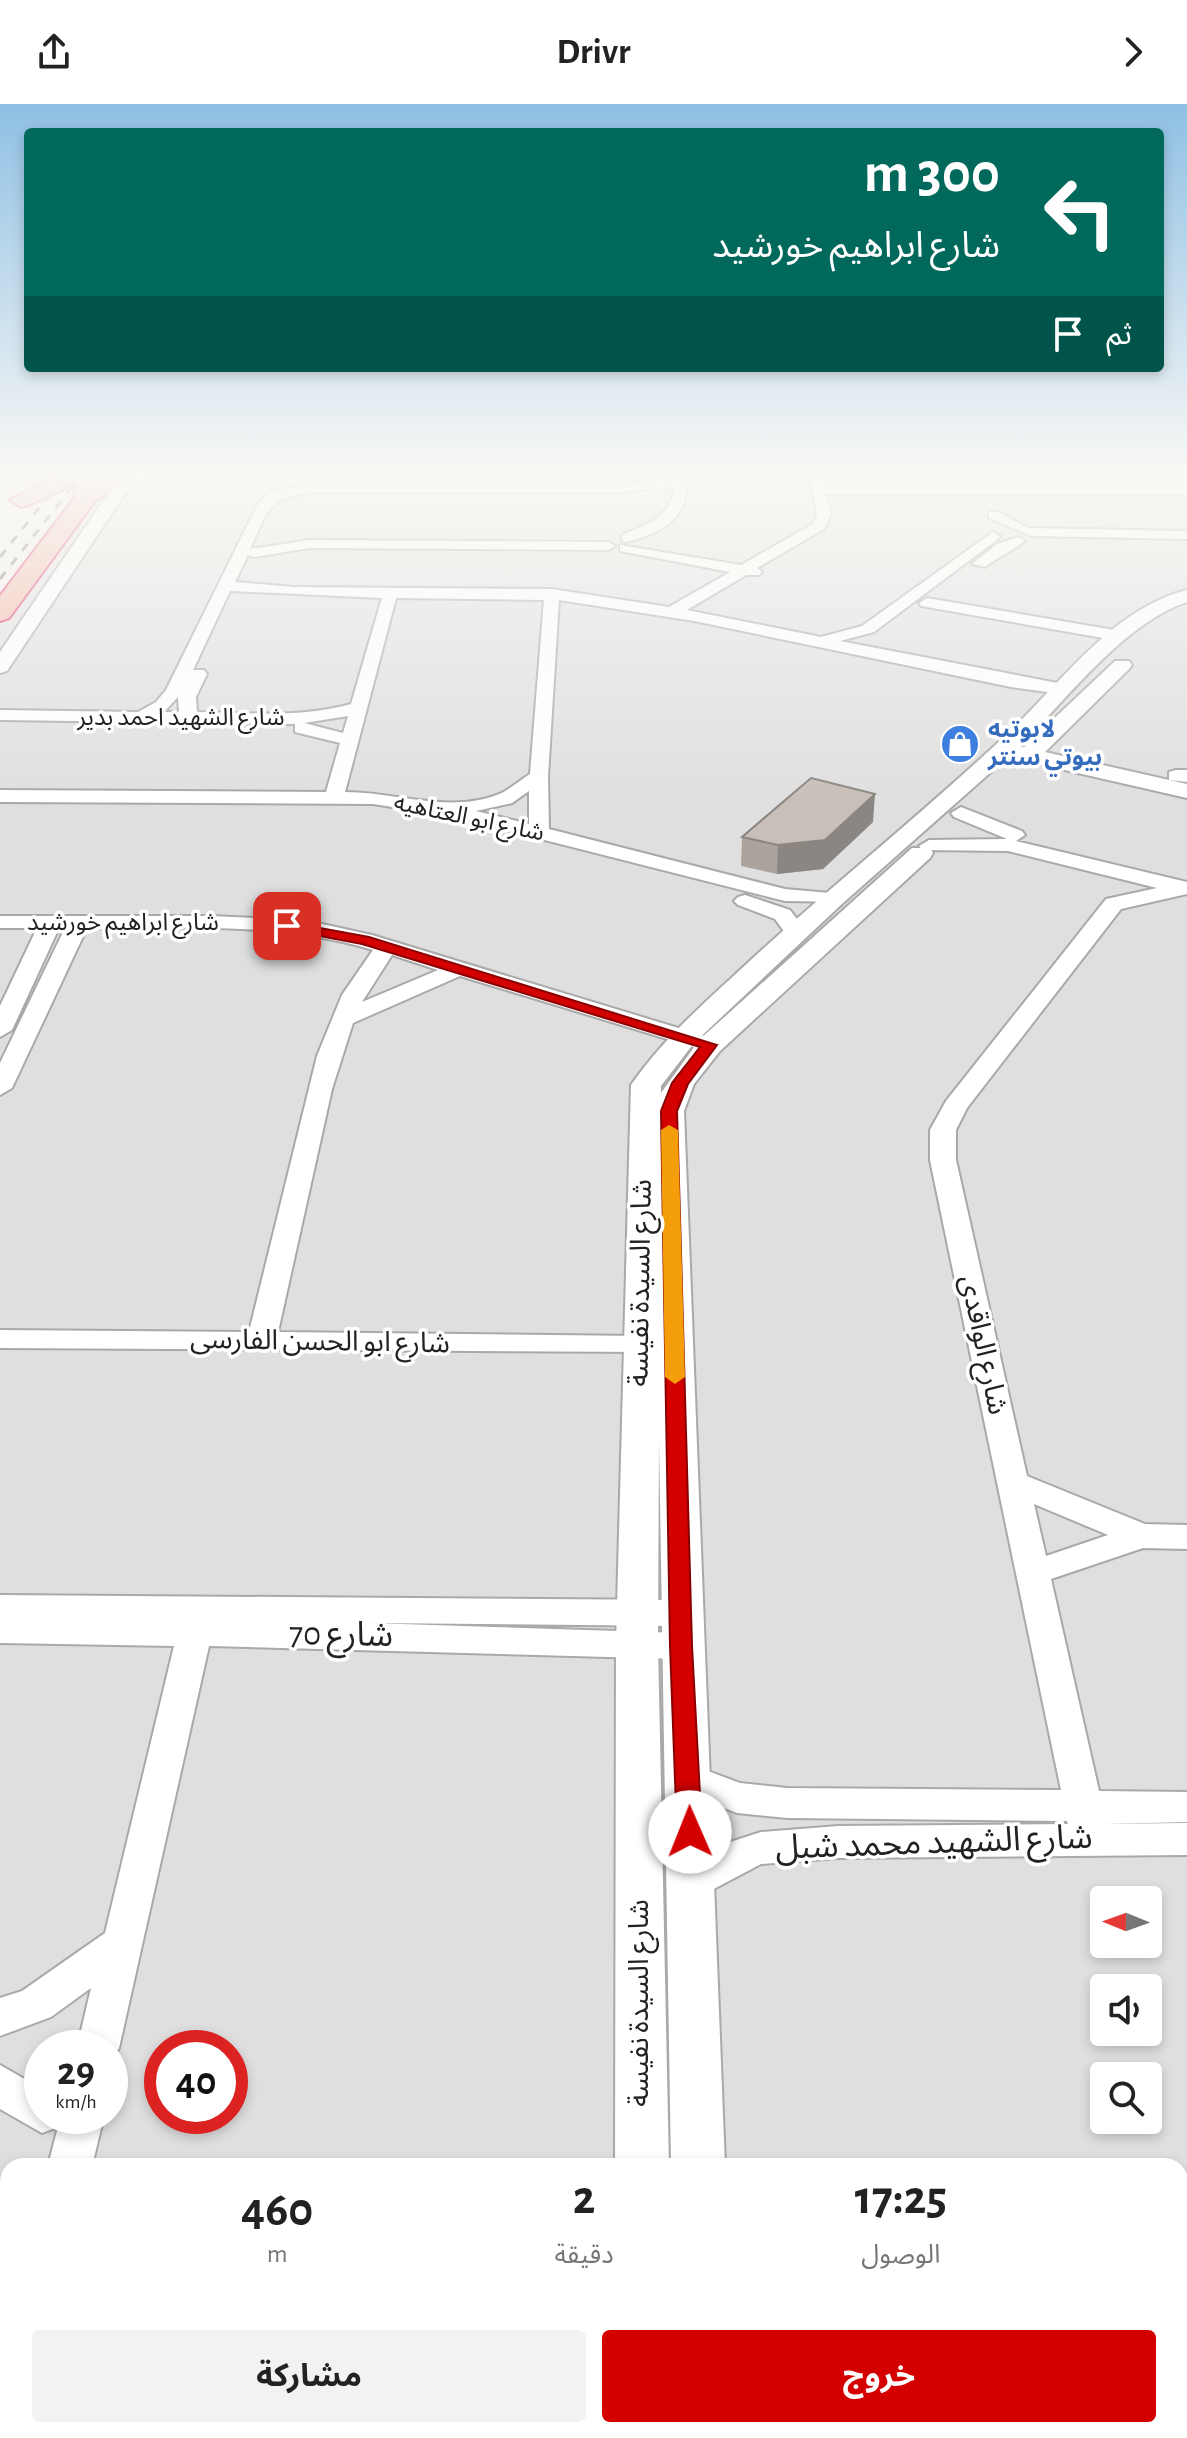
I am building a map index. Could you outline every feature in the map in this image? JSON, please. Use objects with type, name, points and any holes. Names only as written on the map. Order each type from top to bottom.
[{"type":"highway","points":[[0,613],[23,582]]},
{"type":"street","points":[[0,667],[57,582]]},
{"type":"street","points":[[188,719],[187,697],[229,606],[234,582]]},
{"type":"street","points":[[139,718],[171,697],[235,582]]},
{"type":"street","points":[[672,612],[734,582]]},
{"type":"street","points":[[694,616],[742,582]]},
{"type":"street","points":[[818,642],[868,629],[926,582]]},
{"type":"street","points":[[865,651],[955,582]]},
{"type":"street","points":[[232,586],[294,592],[552,598],[672,612],[1056,694]]},
{"type":"street","name":"شارع السيدة نفيسة","points":[[642,2158],[638,1629],[640,1345],[643,1101],[651,1074],[690,1049],[929,846],[1021,748],[1056,694],[1120,636],[1160,605],[1187,596]]},
{"type":"street","points":[[539,832],[539,776],[552,598]]},
{"type":"street","points":[[229,606],[277,599],[552,598],[1056,694]]},
{"type":"street","points":[[334,798],[389,599]]},
{"type":"street","points":[[927,603],[1120,636]]},
{"type":"street","name":"شارع السيدة نفيسة","points":[[698,2158],[689,1779],[681,1629],[669,1111],[672,1096],[690,1049],[796,932],[1021,748],[1171,618],[1187,609]]},
{"type":"street","name":"شارع الشهيد احمد بدير","points":[[0,715],[309,719],[360,707]]},
{"type":"street","name":"شارع الشهيد احمد بدير","points":[[0,727],[295,727],[326,731],[350,740]]},
{"type":"street","points":[[1021,748],[1184,781]]},
{"type":"street","points":[[450,810],[505,799],[539,776]]},
{"type":"street","name":"شارع ابو العتاهيه","points":[[0,796],[389,800],[450,810],[785,895],[834,898]]},
{"type":"street","name":"شارع ابو العتاهيه","points":[[0,807],[300,809],[415,815],[766,906],[789,919],[796,932]]},
{"type":"street","points":[[961,813],[1034,846],[1093,866],[1186,885]]},
{"type":"street","points":[[929,846],[994,843],[1034,846],[1186,885]]},
{"type":"street","points":[[1093,866],[1114,904],[1186,885]]},
{"type":"street","name":"شارع الواقدى","points":[[1087,1822],[943,1160],[943,1130],[955,1106],[1114,904]]},
{"type":"street","name":"شارع ابراهيم خورشيد","points":[[0,922],[49,928],[300,932],[381,952],[690,1049]]},
{"type":"street","points":[[0,1030],[49,928]]},
{"type":"street","name":"شارع ابراهيم خورشيد","points":[[0,934],[49,928]]},
{"type":"street","points":[[0,1088],[76,928]]},
{"type":"street","points":[[261,1342],[323,1077],[344,1018],[381,952]]},
{"type":"street","points":[[344,1018],[449,973]]},
{"type":"street","name":"شارع ابو الحسن الفارسى","points":[[0,1339],[640,1345]]},
{"type":"street","points":[[1014,1483],[1141,1536]]},
{"type":"street","points":[[1033,1573],[1141,1536],[1187,1537]]},
{"type":"street","name":"شارع 70","points":[[0,1608],[198,1621],[681,1629]]},
{"type":"street","points":[[102,2030],[198,1621]]},
{"type":"street","name":"شارع 70","points":[[0,1630],[198,1621]]},
{"type":"street","name":"شارع الشهيد محمد شبل","points":[[689,1779],[737,1798],[760,1801],[1087,1822],[1187,1839]]},
{"type":"street","name":"شارع الشهيد محمد شبل","points":[[691,1884],[738,1855],[761,1848],[1087,1822],[1187,1807]]},
{"type":"street","points":[[0,2017],[36,2004],[122,1943]]},
{"type":"street","points":[[0,2085],[24,2102]]},
{"type":"shaded area","points":[[24,582],[1187,582],[1187,2158],[0,2158],[0,614]]},
{"type":"building","points":[[811,778],[875,794],[825,840],[778,845],[742,837]]},
{"type":"slow traffic","points":[[669,1130],[675,1377]]},
{"type":"place","name":"لابوتيه بيوتي سنتر","points":[[960,744]]},
{"type":"route","points":[[287,926],[364,940],[710,1045],[694,1061],[680,1083],[672,1096],[669,1111],[681,1646],[690,1832]]}]
